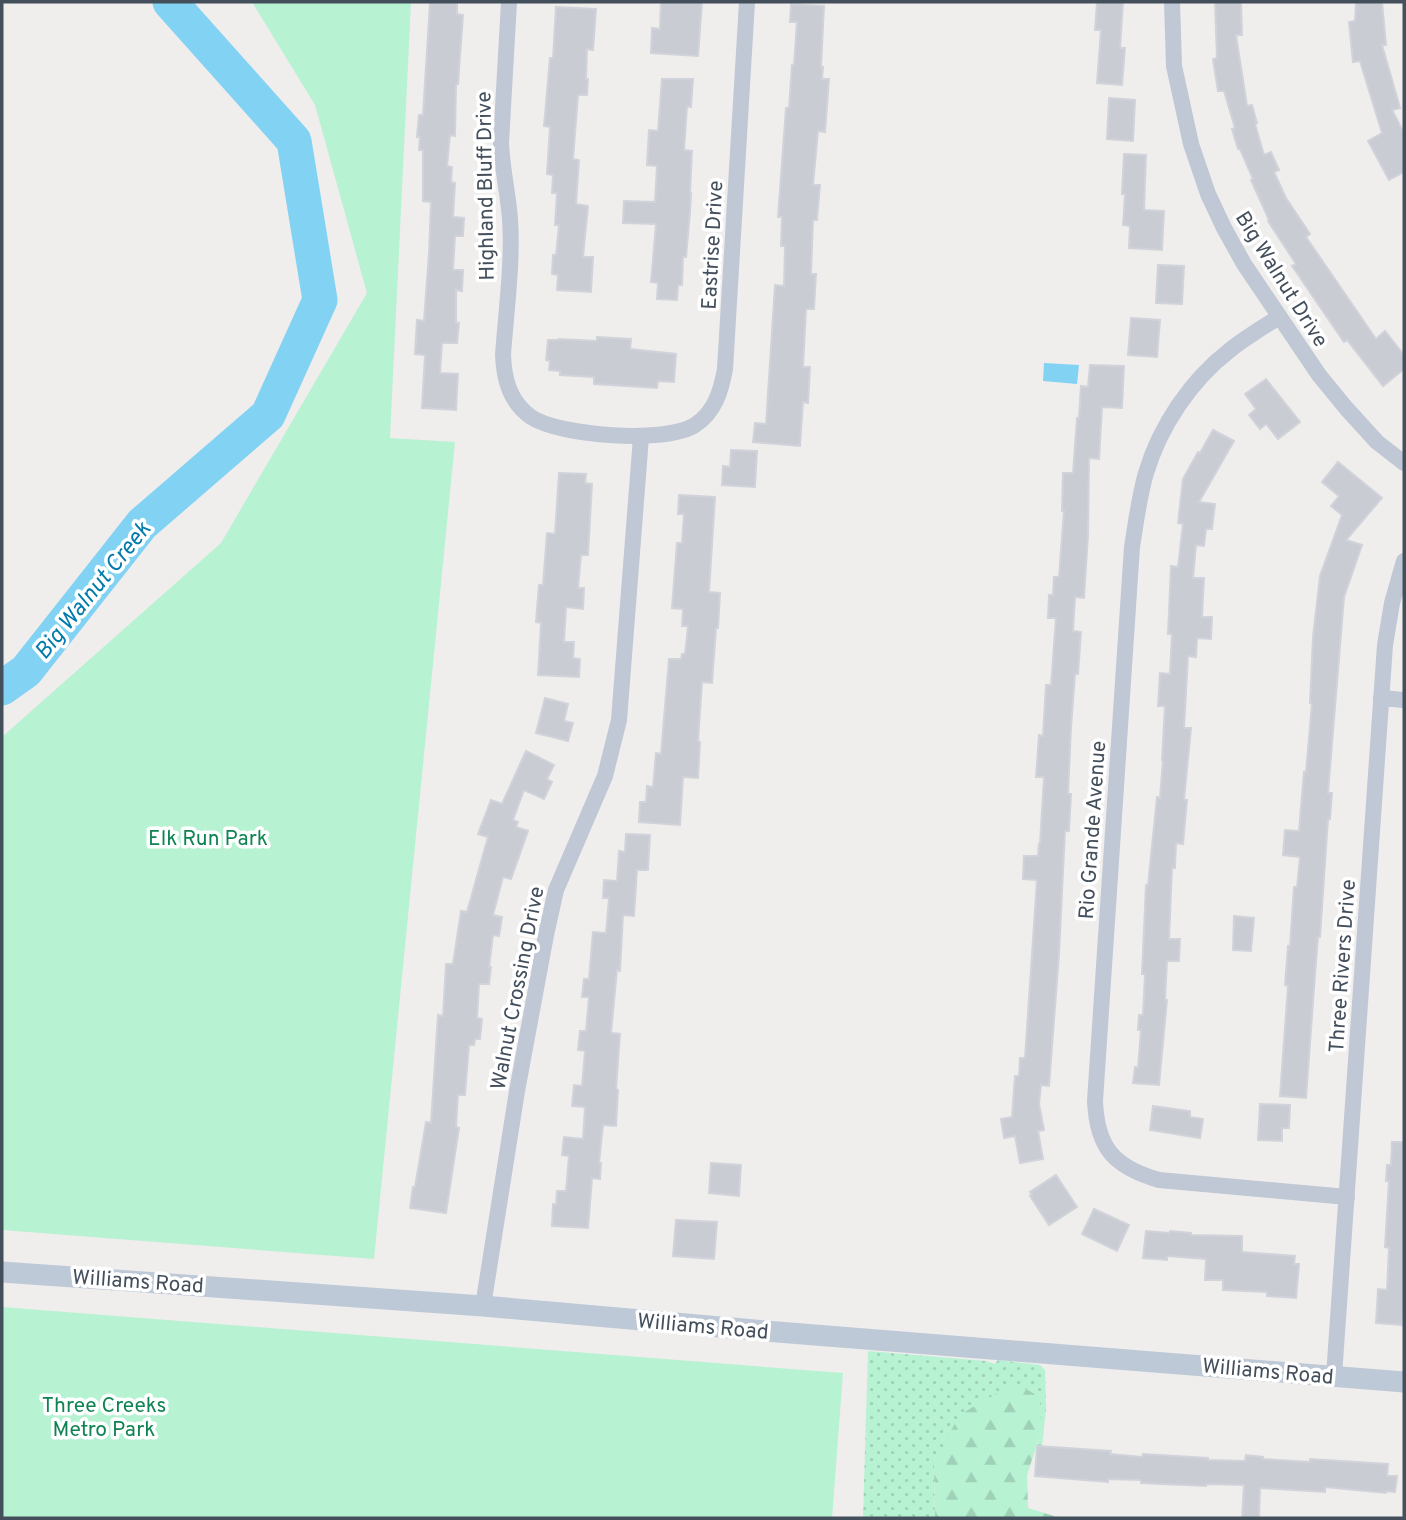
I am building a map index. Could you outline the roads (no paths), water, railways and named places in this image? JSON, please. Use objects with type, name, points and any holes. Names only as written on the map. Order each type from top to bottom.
[{"type":"main road","name":"Williams Road","points":[[2,1272],[483,1306],[1404,1382]]},
{"type":"street","name":"Highland Bluff Drive","points":[[509,2],[501,143],[510,218],[503,355],[509,390],[517,404],[531,417],[545,424],[563,430],[641,437]]},
{"type":"street","name":"Eastrise Drive","points":[[641,437],[662,435],[694,426],[717,402],[722,386],[726,369],[747,2]]},
{"type":"street","name":"Big Walnut Drive","points":[[1172,2],[1174,66],[1191,144],[1208,194],[1224,228],[1244,264],[1319,375],[1377,442],[1404,463]]},
{"type":"street","name":"Rio Grande Avenue","points":[[1279,317],[1228,351],[1191,387],[1174,412],[1146,472],[1132,547],[1096,1087],[1096,1121],[1101,1138],[1111,1154],[1124,1167],[1159,1181],[1347,1197]]},
{"type":"street","name":"Walnut Crossing Drive","points":[[483,1306],[545,934],[556,890],[605,776],[619,720],[641,437]]},
{"type":"street","name":"Three Rivers Drive","points":[[1334,1376],[1385,645],[1392,603],[1404,561]]},
{"type":"street","points":[[1381,698],[1404,700]]},
{"type":"water","points":[[1044,363],[1079,365],[1077,384],[1043,381]]},
{"type":"waterway","name":"Big Walnut Creek","points":[[2,688],[26,671],[142,524],[268,415],[320,300],[294,141],[170,2]]},
{"type":"park label","name":"Elk Run Park","points":[[208,838]]},
{"type":"park label","name":"Three Creeks Metro Park","points":[[104,1417]]}]
